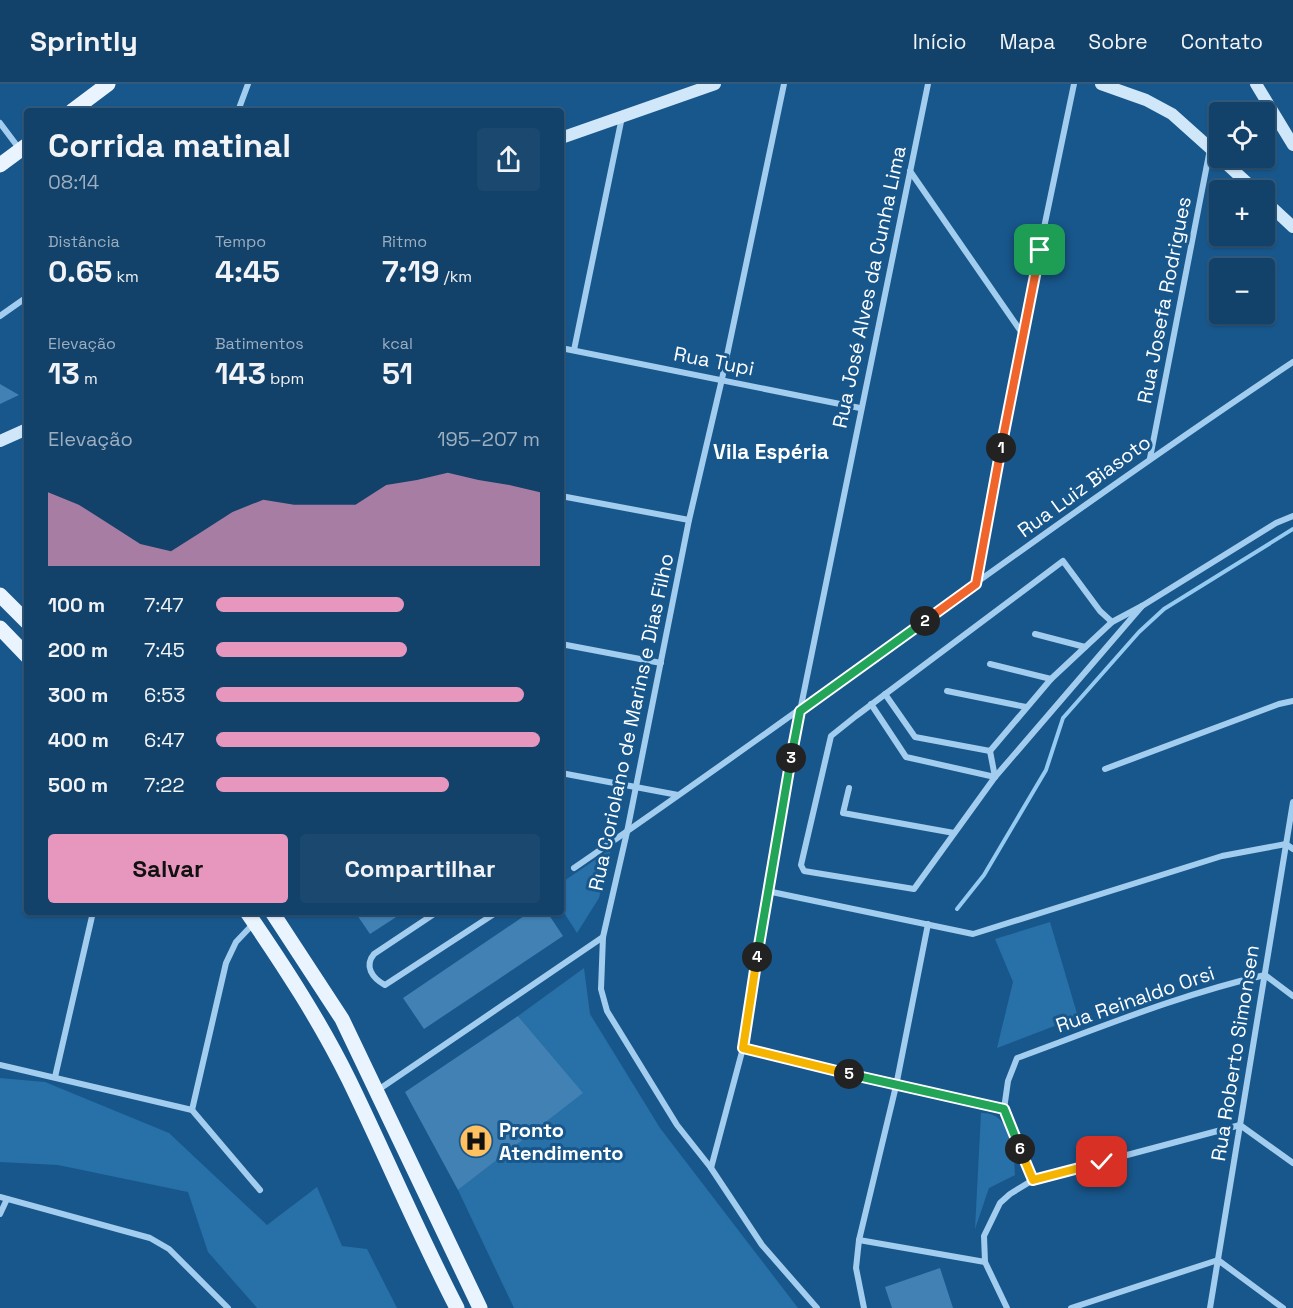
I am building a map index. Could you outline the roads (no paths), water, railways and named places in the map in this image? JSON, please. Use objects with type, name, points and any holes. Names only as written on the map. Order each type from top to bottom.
[{"type":"main road","points":[[76,108],[108,84]]},
{"type":"main road","points":[[564,137],[716,84]]},
{"type":"main road","points":[[1101,84],[1146,100],[1172,114],[1209,147]]},
{"type":"main road","points":[[1256,84],[1293,145]]},
{"type":"main road","points":[[0,165],[24,152]]},
{"type":"main road","points":[[1232,168],[1244,180]]},
{"type":"main road","points":[[1275,210],[1293,227]]},
{"type":"main road","points":[[0,441],[24,430]]},
{"type":"main road","points":[[0,595],[24,619]]},
{"type":"main road","points":[[24,628],[17,627],[1,633],[24,653]]},
{"type":"main road","points":[[274,915],[337,1010],[378,1090],[480,1308]]},
{"type":"main road","points":[[250,918],[318,1022],[349,1080],[412,1219],[457,1308]]},
{"type":"main road","points":[[412,1219],[437,1246],[450,1244]]},
{"type":"street","points":[[239,108],[248,84]]},
{"type":"street","name":"Rua Coriolano de Marins e Dias Filho","points":[[784,84],[722,379],[689,520],[662,663],[603,938],[601,988],[607,1011],[677,1125],[711,1168],[762,1245],[808,1302],[817,1308]]},
{"type":"street","name":"Rua José Alves da Cunha Lima","points":[[711,1168],[743,1048],[767,891],[800,711],[860,408],[928,84]]},
{"type":"street","points":[[976,584],[1022,333],[1074,84]]},
{"type":"street","points":[[574,350],[622,117]]},
{"type":"street","points":[[0,123],[24,150]]},
{"type":"street","name":"Rua Josefa Rodrigues","points":[[1150,458],[1209,153]]},
{"type":"street","points":[[910,171],[1022,333]]},
{"type":"street","points":[[0,316],[24,299]]},
{"type":"street","name":"Rua Tupi","points":[[564,348],[860,408]]},
{"type":"street","name":"Rua Luiz Biasoto","points":[[574,868],[800,711],[1150,458],[1293,362]]},
{"type":"street","points":[[564,497],[689,520]]},
{"type":"street","points":[[990,751],[1051,679],[1112,622],[1142,606],[1276,523],[1293,516]]},
{"type":"street","points":[[1112,622],[1100,611],[1063,561],[831,736],[801,865],[804,871],[914,889],[996,777],[1142,606]]},
{"type":"street","points":[[1035,634],[1085,647]]},
{"type":"street","points":[[564,645],[662,663]]},
{"type":"street","points":[[990,664],[1051,679]]},
{"type":"street","points":[[947,691],[1026,707]]},
{"type":"street","points":[[885,694],[915,737],[990,751]]},
{"type":"street","points":[[1105,769],[1279,704],[1293,701]]},
{"type":"street","points":[[871,704],[906,757],[996,777]]},
{"type":"street","points":[[990,751],[996,777]]},
{"type":"street","points":[[564,774],[636,789],[679,795]]},
{"type":"street","points":[[849,788],[843,813],[954,833]]},
{"type":"street","name":"Rua Roberto Simonsen","points":[[1210,1308],[1293,802]]},
{"type":"street","points":[[767,891],[973,934],[1222,856],[1286,844],[1293,849]]},
{"type":"street","points":[[55,1077],[92,915]]},
{"type":"street","points":[[432,915],[368,960],[369,968],[376,980],[385,985],[492,915]]},
{"type":"street","points":[[192,1110],[226,963],[250,918]]},
{"type":"street","points":[[864,1308],[856,1268],[859,1240],[896,1086],[928,924]]},
{"type":"street","points":[[378,1090],[603,938]]},
{"type":"street","points":[[1265,975],[1293,996]]},
{"type":"street","name":"Rua Reinaldo Orsi","points":[[1004,1109],[1008,1081],[1017,1058],[1211,988],[1265,975]]},
{"type":"street","points":[[743,1048],[896,1086],[1004,1109],[1033,1180]]},
{"type":"street","points":[[0,1065],[192,1110],[260,1190]]},
{"type":"street","points":[[1007,1308],[985,1262],[984,1236],[992,1216],[1010,1194],[1033,1180],[1240,1125],[1293,1163]]},
{"type":"street","points":[[0,1197],[150,1238],[169,1249],[228,1308]]},
{"type":"street","points":[[0,1214],[8,1199]]},
{"type":"street","points":[[859,1240],[985,1262]]},
{"type":"street","points":[[1071,1308],[1218,1260],[1283,1308]]},
{"type":"waterway","points":[[957,909],[984,875],[1046,770],[1063,718],[1139,632],[1164,609],[1293,529]]},
{"type":"place","name":"Pronto Atendimento","points":[[476,1141]]},
{"type":"district","name":"Vila Espéria","points":[[771,451]]}]
